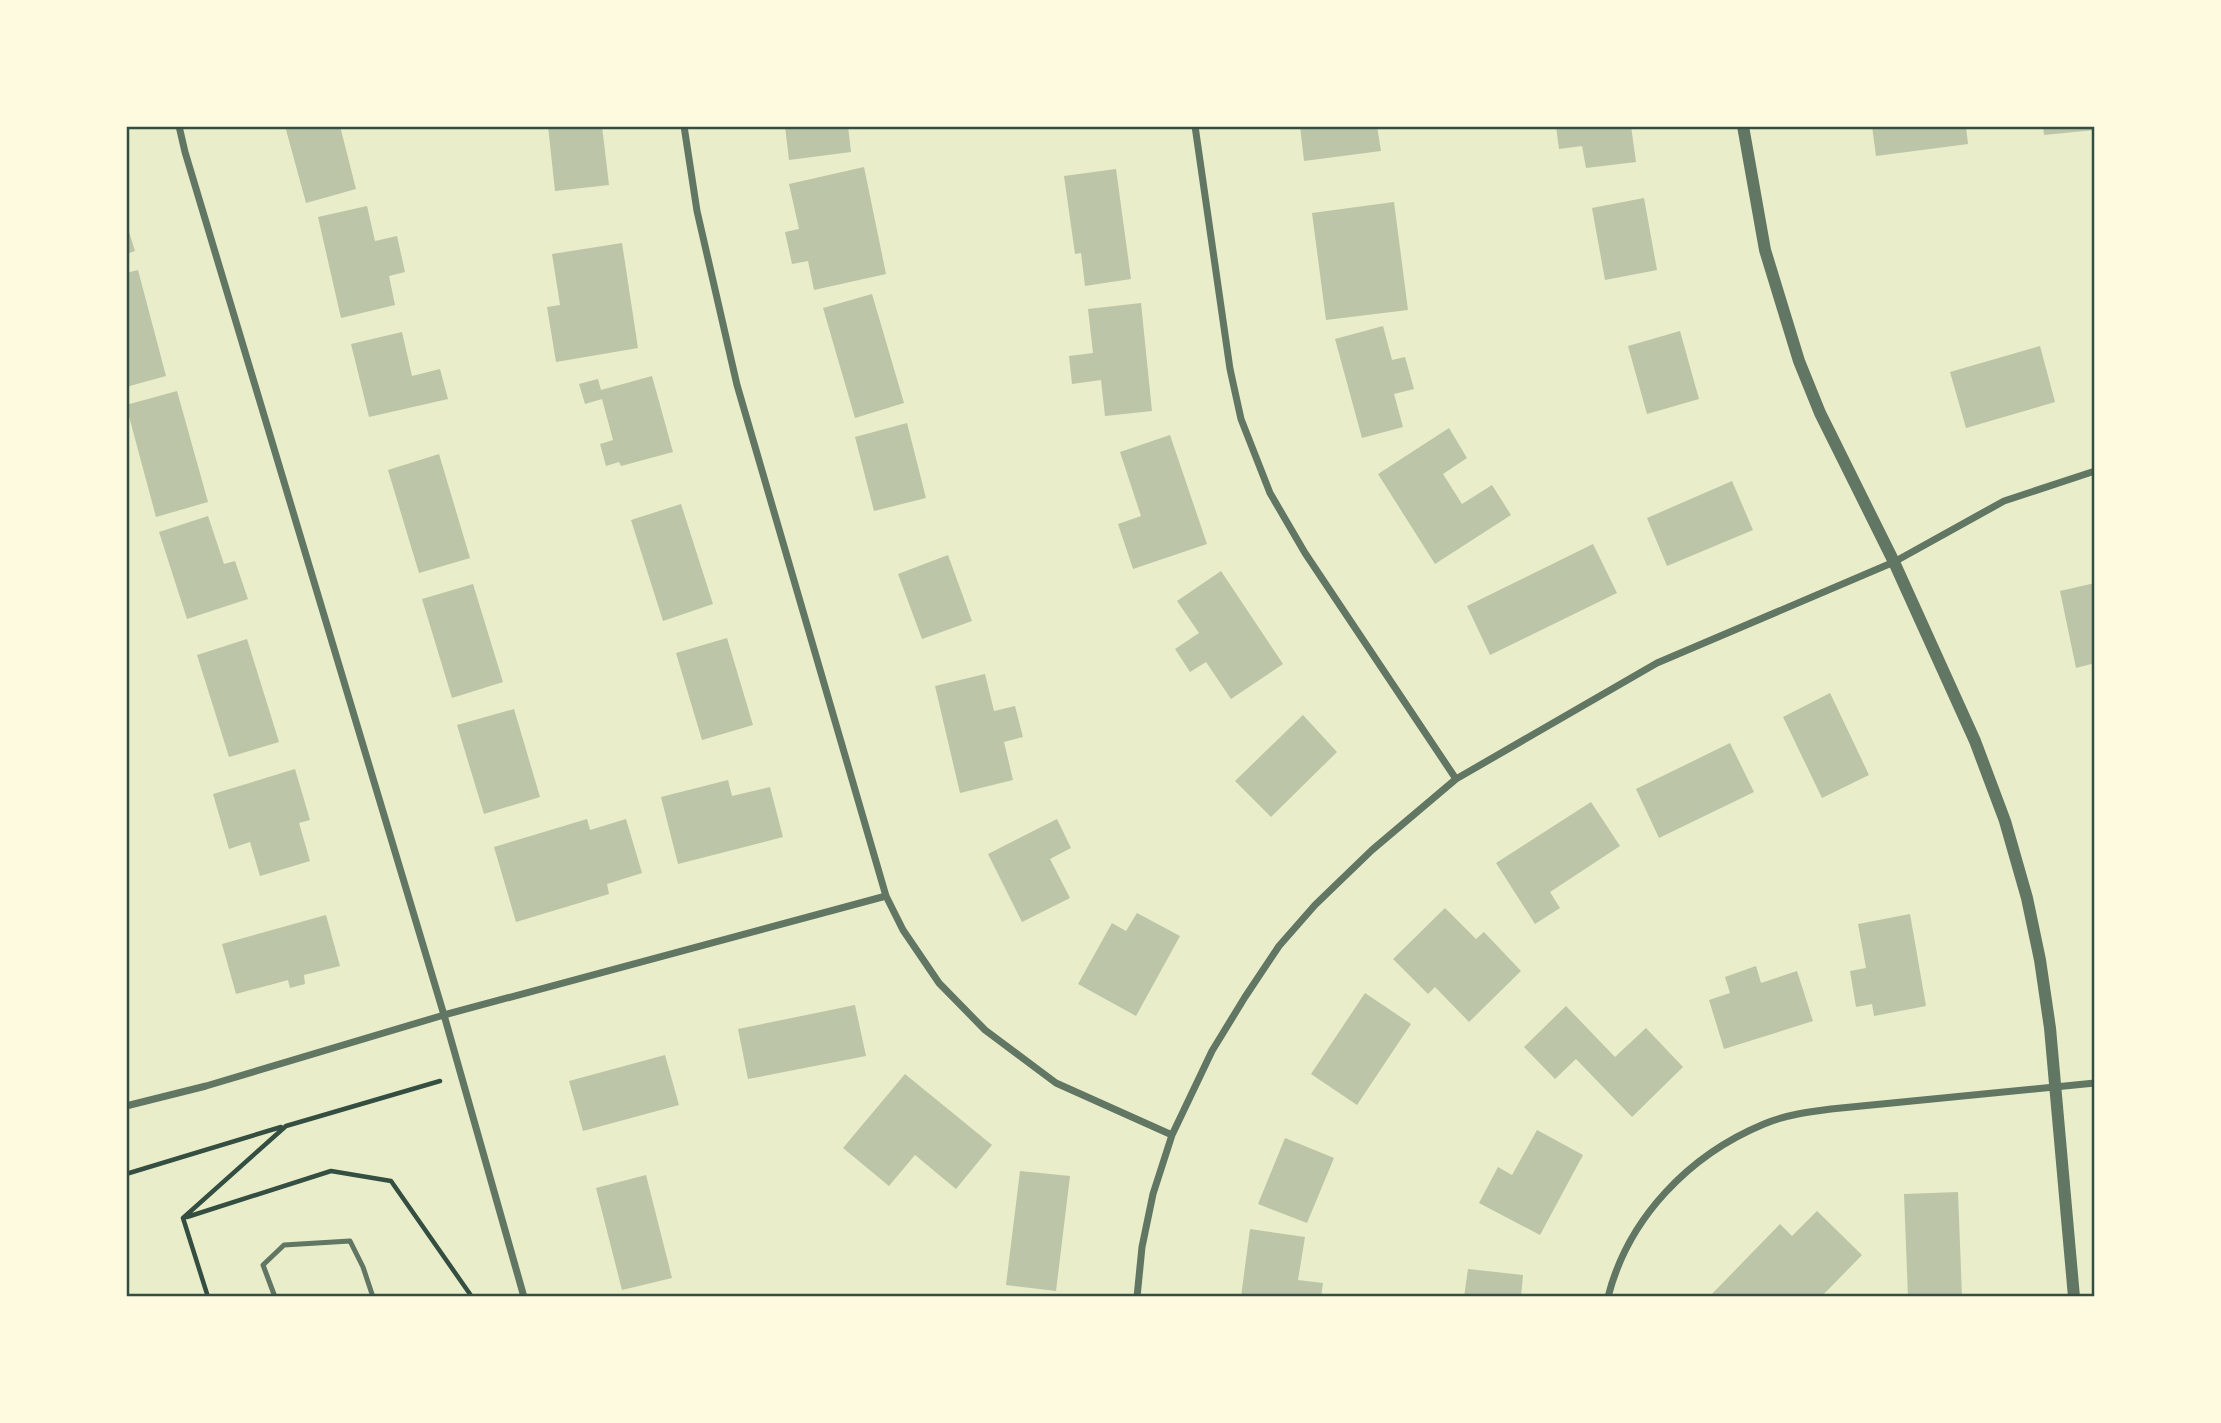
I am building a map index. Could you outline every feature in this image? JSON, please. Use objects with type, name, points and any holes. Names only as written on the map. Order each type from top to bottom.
[{"type":"street","points":[[179,126],[444,1015],[524,1297]]},
{"type":"street","points":[[684,126],[697,211],[737,385],[886,896],[903,930],[939,983],[985,1030],[1056,1083],[1171,1135]]},
{"type":"street","points":[[1195,126],[1230,369],[1241,419],[1265,480],[1305,553],[1456,779]]},
{"type":"street","points":[[1743,126],[1765,250],[1799,361],[1820,413],[1894,562],[1975,741],[2005,821],[2027,898],[2050,1028],[2074,1297]]},
{"type":"street","points":[[1136,1297],[1142,1247],[1153,1194],[1171,1135],[1212,1051],[1279,946],[1315,905],[1363,859],[1456,779],[1657,663],[1894,562],[2004,501],[2095,471]]},
{"type":"street","points":[[126,1106],[206,1086],[444,1015],[886,896]]},
{"type":"street","points":[[1608,1297],[1626,1249],[1644,1217],[1671,1186],[1700,1161],[1731,1140],[1765,1124],[1795,1114],[1831,1109],[2095,1083]]},
{"type":"lane","points":[[275,1297],[263,1265],[284,1245],[351,1241],[373,1297]]},
{"type":"path","points":[[126,1174],[461,1075]]},
{"type":"path","points":[[183,1218],[286,1126]]},
{"type":"path","points":[[183,1218],[331,1171],[391,1181],[472,1297]]},
{"type":"path","points":[[183,1218],[208,1297]]},
{"type":"building","points":[[285,126],[340,126],[356,189],[306,203]]},
{"type":"building","points":[[548,126],[602,126],[609,185],[555,191]]},
{"type":"building","points":[[785,126],[848,126],[851,152],[789,160]]},
{"type":"building","points":[[1300,126],[1377,126],[1381,151],[1304,161]]},
{"type":"building","points":[[1556,126],[1631,126],[1636,162],[1586,168],[1582,146],[1559,149]]},
{"type":"building","points":[[1872,126],[1966,126],[1968,144],[1876,156]]},
{"type":"building","points":[[2043,126],[2095,126],[2095,130],[2044,135]]},
{"type":"building","points":[[864,167],[886,274],[814,290],[808,261],[792,264],[785,232],[799,229],[789,184]]},
{"type":"building","points":[[1116,169],[1131,279],[1085,286],[1081,253],[1075,254],[1064,176]]},
{"type":"building","points":[[1644,198],[1657,270],[1605,280],[1592,208]]},
{"type":"building","points":[[1394,202],[1408,310],[1326,320],[1312,213]]},
{"type":"building","points":[[367,206],[375,241],[397,236],[405,272],[389,276],[395,305],[341,318],[318,217]]},
{"type":"building","points":[[126,222],[135,251],[126,254]]},
{"type":"building","points":[[622,243],[638,348],[556,362],[547,307],[560,305],[552,254]]},
{"type":"building","points":[[138,270],[166,376],[126,387],[126,273]]},
{"type":"building","points":[[872,294],[904,403],[855,418],[823,308]]},
{"type":"building","points":[[1141,303],[1152,411],[1105,416],[1101,380],[1072,384],[1069,356],[1093,353],[1088,309]]},
{"type":"building","points":[[1383,326],[1392,360],[1405,357],[1414,389],[1394,394],[1403,427],[1362,438],[1335,339]]},
{"type":"building","points":[[1680,331],[1699,399],[1647,414],[1628,346]]},
{"type":"building","points":[[402,332],[412,376],[440,369],[448,399],[369,417],[351,344]]},
{"type":"building","points":[[2040,346],[2055,402],[1966,428],[1950,372]]},
{"type":"building","points":[[652,376],[673,452],[621,466],[619,462],[606,466],[600,444],[613,440],[602,399],[585,404],[579,384],[598,379],[601,390]]},
{"type":"building","points":[[177,391],[208,502],[156,517],[126,405]]},
{"type":"building","points":[[907,423],[926,498],[874,511],[855,437]]},
{"type":"building","points":[[1449,428],[1467,458],[1443,474],[1462,504],[1492,485],[1511,515],[1435,564],[1378,474]]},
{"type":"building","points":[[1170,435],[1207,544],[1133,569],[1118,524],[1141,516],[1120,452]]},
{"type":"building","points":[[439,454],[470,558],[419,573],[388,470]]},
{"type":"building","points":[[1732,481],[1753,530],[1667,566],[1647,518]]},
{"type":"building","points":[[681,504],[713,604],[663,621],[631,520]]},
{"type":"building","points":[[208,516],[224,564],[235,561],[248,599],[187,619],[159,532]]},
{"type":"building","points":[[1593,544],[1617,593],[1490,655],[1467,606]]},
{"type":"building","points":[[948,555],[972,621],[922,639],[898,574]]},
{"type":"building","points":[[1221,571],[1283,664],[1231,699],[1206,662],[1190,672],[1175,649],[1199,633],[1177,601]]},
{"type":"building","points":[[2095,583],[2095,663],[2076,668],[2060,591]]},
{"type":"building","points":[[473,584],[503,682],[452,698],[422,599]]},
{"type":"building","points":[[727,638],[753,725],[702,740],[676,653]]},
{"type":"building","points":[[247,639],[279,742],[229,757],[197,655]]},
{"type":"building","points":[[985,674],[994,711],[1015,706],[1023,737],[1004,742],[1013,780],[960,793],[935,686]]},
{"type":"building","points":[[1830,693],[1869,775],[1822,798],[1783,717]]},
{"type":"building","points":[[514,709],[540,797],[484,814],[457,725]]},
{"type":"building","points":[[1303,715],[1337,752],[1271,817],[1235,781]]},
{"type":"building","points":[[1730,743],[1754,792],[1659,838],[1636,789]]},
{"type":"building","points":[[295,769],[310,820],[299,823],[310,861],[260,876],[250,842],[229,849],[213,794]]},
{"type":"building","points":[[728,780],[732,796],[770,787],[783,837],[678,864],[661,797]]},
{"type":"building","points":[[1591,802],[1620,846],[1550,892],[1560,908],[1535,924],[1496,863]]},
{"type":"building","points":[[587,819],[590,830],[626,819],[642,873],[607,884],[609,894],[516,922],[494,847]]},
{"type":"building","points":[[1057,819],[1071,848],[1050,859],[1070,898],[1022,922],[988,854]]},
{"type":"building","points":[[1445,908],[1476,939],[1484,932],[1521,971],[1469,1022],[1435,987],[1428,994],[1393,959]]},
{"type":"building","points":[[1137,913],[1180,936],[1136,1016],[1078,984],[1112,923],[1126,931]]},
{"type":"building","points":[[1910,914],[1926,1006],[1874,1016],[1872,1004],[1856,1007],[1850,971],[1866,968],[1858,924]]},
{"type":"building","points":[[326,915],[340,966],[304,975],[305,984],[290,988],[288,980],[236,994],[222,944]]},
{"type":"building","points":[[1756,966],[1761,983],[1797,971],[1813,1021],[1724,1049],[1709,1000],[1730,993],[1725,977]]},
{"type":"building","points":[[1365,993],[1411,1024],[1357,1105],[1311,1074]]},
{"type":"building","points":[[855,1005],[866,1056],[748,1079],[738,1029]]},
{"type":"building","points":[[1566,1006],[1615,1057],[1646,1028],[1683,1067],[1632,1117],[1576,1059],[1555,1079],[1524,1047]]},
{"type":"building","points":[[665,1055],[679,1105],[583,1131],[569,1081]]},
{"type":"building","points":[[905,1074],[992,1145],[956,1189],[915,1155],[889,1186],[843,1148]]},
{"type":"building","points":[[1537,1130],[1583,1155],[1540,1235],[1479,1203],[1498,1167],[1512,1175]]},
{"type":"building","points":[[1285,1138],[1334,1158],[1307,1223],[1258,1204]]},
{"type":"building","points":[[1020,1171],[1070,1176],[1056,1291],[1006,1285]]},
{"type":"building","points":[[646,1175],[672,1278],[622,1290],[596,1188]]},
{"type":"building","points":[[1958,1192],[1962,1297],[1908,1297],[1904,1194]]},
{"type":"building","points":[[1817,1211],[1862,1255],[1821,1297],[1709,1297],[1780,1224],[1792,1236]]},
{"type":"building","points":[[1250,1229],[1305,1237],[1298,1280],[1323,1283],[1321,1297],[1241,1297]]},
{"type":"building","points":[[1468,1269],[1523,1275],[1521,1297],[1464,1297]]}]
